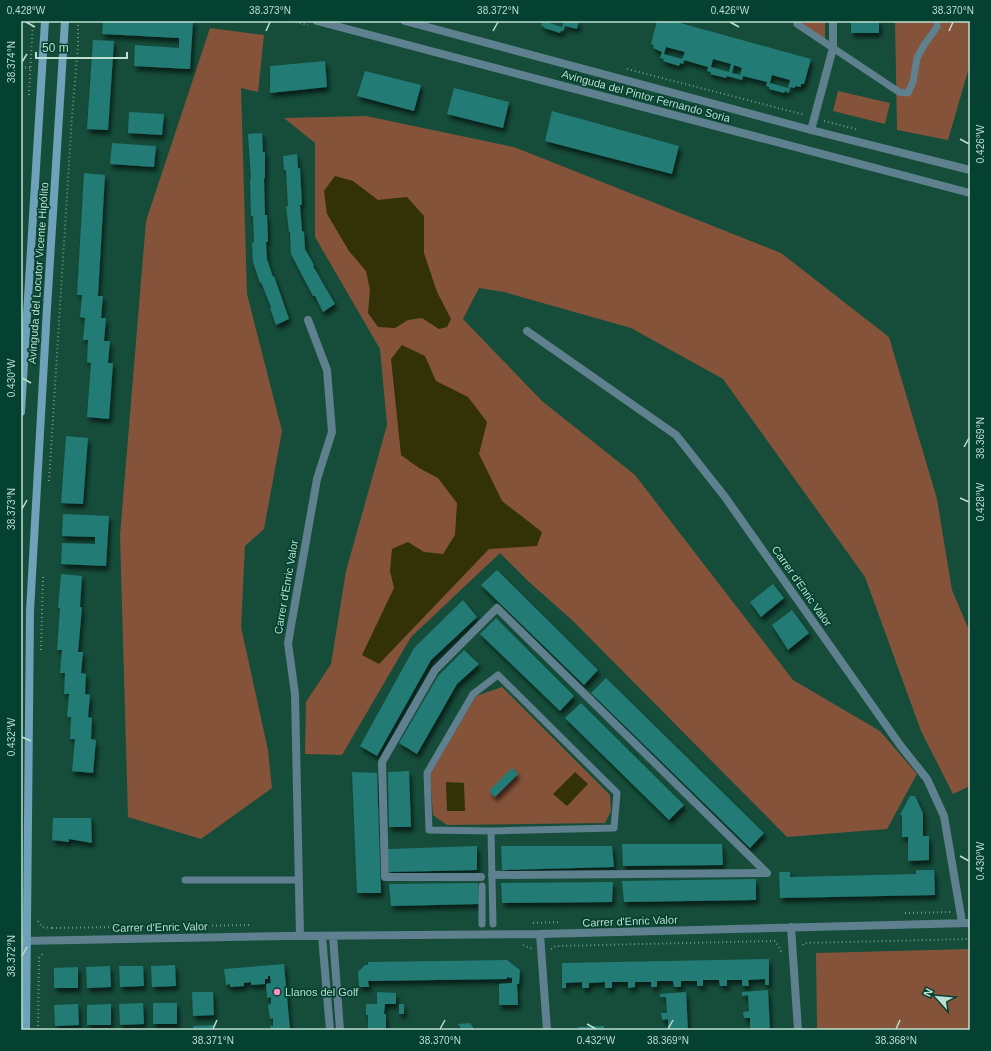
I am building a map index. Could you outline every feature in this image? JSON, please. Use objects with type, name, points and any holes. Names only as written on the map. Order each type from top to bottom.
[{"type":"main road","name":"Avinguda del Locutor Vicente Hipólito","points":[[21,412],[45,21]]},
{"type":"main road","name":"Avinguda del Locutor Vicente Hipólito","points":[[26,1030],[24,940],[30,611],[65,21]]},
{"type":"street","name":"Avinguda del Pintor Fernando Soria","points":[[317,21],[970,193]]},
{"type":"street","name":"Avinguda del Pintor Fernando Soria","points":[[405,21],[811,130],[970,170]]},
{"type":"street","points":[[811,130],[833,48],[833,21]]},
{"type":"street","name":"Carrer d'Enric Valor","points":[[300,936],[295,694],[288,642],[316,479],[332,432],[327,370],[308,320]]},
{"type":"street","name":"Carrer d'Enric Valor","points":[[24,940],[53,941],[300,936],[540,934],[966,923],[960,912],[944,816],[927,779],[891,732],[725,497],[676,435],[527,331]]},
{"type":"street","points":[[481,877],[385,877],[382,762],[435,670],[497,608],[767,873],[492,875]]},
{"type":"street","points":[[791,927],[798,1030]]},
{"type":"street","points":[[540,934],[547,1030]]},
{"type":"street","points":[[322,936],[330,1030]]},
{"type":"street","points":[[333,936],[340,1030]]},
{"type":"lane","points":[[797,24],[899,92],[908,93],[913,82],[917,58],[937,27],[937,21]]},
{"type":"lane","points":[[498,674],[617,793],[614,828],[491,831],[429,830],[427,773],[473,694],[498,674]]},
{"type":"lane","points":[[491,831],[493,924]]},
{"type":"lane","points":[[185,880],[298,880]]},
{"type":"lane","points":[[482,886],[482,924]]},
{"type":"path","points":[[48,482],[78,46],[78,21]]},
{"type":"path","points":[[21,67],[30,68]]},
{"type":"path","points":[[624,68],[859,130]]},
{"type":"path","points":[[41,655],[44,569]]},
{"type":"path","points":[[904,913],[960,912]]},
{"type":"path","points":[[38,916],[38,922],[42,927],[52,928],[252,925]]},
{"type":"path","points":[[533,923],[564,922]]},
{"type":"path","points":[[38,1030],[38,958],[43,952],[53,951],[52,928]]},
{"type":"path","points":[[517,945],[524,945],[541,955],[556,946],[775,941],[784,956],[793,956],[801,955],[804,943],[970,939]]},
{"type":"shaded area","points":[[801,21],[825,21],[825,39],[800,23]]},
{"type":"shaded area","points":[[895,21],[970,21],[970,64],[948,140],[897,130]]},
{"type":"shaded area","points":[[210,28],[264,35],[258,92],[241,88],[247,294],[282,431],[264,529],[245,546],[241,627],[268,750],[272,788],[201,839],[128,817],[120,535],[146,221]]},
{"type":"shaded area","points":[[838,91],[890,103],[885,124],[833,111]]},
{"type":"shaded area","points":[[366,116],[514,147],[781,253],[889,337],[937,499],[952,590],[969,630],[970,786],[953,794],[921,731],[865,577],[723,379],[631,328],[504,292],[479,288],[463,319],[542,401],[635,475],[793,680],[880,731],[917,774],[887,829],[787,837],[572,620],[528,581],[500,553],[411,637],[342,755],[305,754],[306,702],[331,664],[346,571],[387,425],[380,349],[315,237],[315,143],[284,118]]},
{"type":"shaded area","points":[[335,176],[353,181],[378,200],[407,197],[424,216],[424,253],[437,292],[451,319],[447,327],[439,329],[422,318],[408,320],[395,328],[378,327],[368,313],[370,290],[366,271],[349,251],[327,214],[324,191]]},
{"type":"shaded area","points":[[402,345],[425,356],[436,381],[468,397],[487,422],[479,454],[502,501],[542,532],[537,546],[489,549],[379,664],[362,655],[394,588],[390,571],[392,549],[408,542],[424,552],[443,554],[455,535],[457,503],[438,478],[419,468],[401,455],[391,359]]},
{"type":"shaded area","points":[[502,687],[610,795],[611,811],[605,823],[447,825],[433,815],[430,774],[476,696]]},
{"type":"shaded area","points":[[575,772],[588,784],[567,806],[553,794]]},
{"type":"shaded area","points":[[446,782],[464,783],[465,811],[447,811]]},
{"type":"shaded area","points":[[970,949],[970,1030],[817,1030],[816,953]]},
{"type":"building","points":[[103,21],[193,21],[190,69],[134,66],[135,45],[179,48],[179,38],[102,34]]},
{"type":"building","points":[[543,21],[562,27],[564,21],[579,21],[577,29],[565,26],[563,31],[560,33],[541,26]]},
{"type":"building","points":[[657,21],[673,21],[811,59],[804,84],[801,84],[801,87],[790,87],[789,93],[785,91],[784,93],[769,89],[769,87],[766,86],[767,82],[743,76],[742,80],[710,74],[711,72],[707,71],[708,67],[684,60],[683,64],[680,63],[679,66],[663,61],[664,59],[660,58],[662,52],[653,48],[654,45],[651,44]],"holes":[[[666,47],[685,52],[682,59],[664,54]],[[713,59],[731,64],[729,72],[711,67]],[[734,65],[742,68],[740,75],[732,73]],[[772,75],[790,80],[788,88],[770,83]]]},
{"type":"building","points":[[851,21],[879,21],[879,33],[851,33]]},
{"type":"building","points":[[93,40],[114,41],[108,130],[87,129]]},
{"type":"building","points":[[325,61],[327,87],[270,93],[270,66]]},
{"type":"building","points":[[365,71],[421,85],[414,111],[357,96]]},
{"type":"building","points":[[454,88],[509,102],[503,128],[447,114]]},
{"type":"building","points":[[552,111],[679,146],[672,174],[545,141]]},
{"type":"building","points":[[129,112],[164,114],[162,135],[128,133]]},
{"type":"building","points":[[262,133],[263,152],[265,152],[264,179],[265,215],[267,215],[267,259],[289,319],[276,325],[270,308],[271,307],[261,282],[260,283],[253,262],[253,216],[251,216],[251,179],[248,134]]},
{"type":"building","points":[[112,143],[156,146],[154,167],[110,164]]},
{"type":"building","points":[[297,154],[298,168],[300,168],[302,205],[300,205],[305,249],[335,304],[323,312],[291,254],[290,232],[286,206],[288,206],[286,170],[284,170],[283,156]]},
{"type":"building","points":[[84,173],[105,175],[98,296],[103,296],[101,318],[106,318],[104,341],[110,341],[108,363],[113,363],[109,419],[87,417],[91,363],[87,362],[88,340],[83,340],[85,318],[80,317],[82,295],[77,295]]},
{"type":"building","points":[[66,436],[88,438],[83,504],[61,503]]},
{"type":"building","points":[[63,514],[109,516],[106,566],[61,564],[62,543],[95,544],[95,537],[62,536]]},
{"type":"building","points":[[497,570],[598,670],[584,685],[481,585]]},
{"type":"building","points":[[61,574],[82,576],[80,607],[82,607],[78,652],[83,652],[81,673],[86,674],[85,694],[90,695],[88,717],[92,718],[91,739],[96,740],[93,773],[72,771],[75,739],[70,739],[71,717],[67,717],[69,694],[64,694],[65,673],[60,673],[62,650],[57,650],[60,608],[58,608]]},
{"type":"building","points":[[773,584],[784,598],[761,617],[750,602]]},
{"type":"building","points":[[463,600],[477,617],[431,660],[377,756],[360,746],[414,648]]},
{"type":"building","points":[[792,610],[809,633],[788,650],[772,625]]},
{"type":"building","points":[[496,618],[574,696],[560,711],[480,634]]},
{"type":"building","points":[[464,650],[479,664],[457,684],[417,754],[399,743],[438,676]]},
{"type":"building","points":[[606,678],[764,833],[750,848],[591,693]]},
{"type":"building","points":[[581,703],[684,805],[669,820],[565,718]]},
{"type":"building","points":[[512,768],[518,774],[495,797],[489,791]]},
{"type":"building","points":[[409,771],[411,827],[389,827],[388,772]]},
{"type":"building","points":[[352,772],[377,773],[381,893],[357,893]]},
{"type":"building","points":[[910,796],[915,796],[923,813],[923,836],[929,836],[929,860],[908,861],[908,837],[902,837],[902,815],[900,815]]},
{"type":"building","points":[[53,818],[91,818],[92,843],[69,839],[69,842],[52,840]]},
{"type":"building","points":[[622,844],[722,844],[723,865],[623,866]]},
{"type":"building","points":[[477,846],[477,870],[389,872],[388,849]]},
{"type":"building","points":[[501,846],[612,846],[614,867],[502,870]]},
{"type":"building","points":[[916,870],[934,870],[935,895],[780,898],[779,872],[790,872],[790,877],[916,874]]},
{"type":"building","points":[[756,879],[756,900],[624,902],[622,881]]},
{"type":"building","points":[[613,882],[612,902],[502,903],[501,883]]},
{"type":"building","points":[[478,883],[479,904],[391,906],[389,884]]},
{"type":"building","points":[[769,959],[769,985],[765,985],[765,979],[748,980],[749,986],[742,986],[742,980],[727,980],[727,986],[720,986],[719,980],[703,980],[703,986],[697,986],[697,981],[681,981],[681,987],[674,987],[673,981],[657,981],[657,987],[651,987],[651,982],[635,982],[635,987],[628,988],[628,982],[612,982],[612,988],[605,988],[605,982],[589,983],[589,988],[582,988],[582,982],[566,983],[566,988],[562,988],[562,963]]},
{"type":"building","points":[[507,960],[520,970],[519,984],[517,984],[518,1005],[499,1005],[499,984],[512,983],[512,978],[507,977],[507,979],[368,981],[369,987],[359,987],[358,972],[365,965],[368,965],[368,962]]},
{"type":"building","name":"Llanos del Golf","points":[[284,964],[290,1030],[271,1030],[270,1026],[273,1026],[273,1018],[270,1019],[268,1005],[271,1004],[271,997],[267,998],[266,984],[271,983],[270,976],[268,976],[268,979],[265,979],[265,984],[251,985],[251,982],[244,983],[244,986],[230,987],[230,984],[226,985],[224,969]]},
{"type":"building","points":[[175,965],[176,986],[152,987],[151,966]]},
{"type":"building","points":[[110,966],[111,987],[87,988],[86,967]]},
{"type":"building","points":[[119,966],[143,966],[144,986],[120,987]]},
{"type":"building","points":[[78,967],[78,988],[54,988],[54,968]]},
{"type":"building","points":[[768,990],[770,1030],[750,1030],[750,1018],[744,1018],[743,1012],[749,1011],[748,995],[742,996],[742,992]]},
{"type":"building","points":[[192,992],[213,992],[214,1015],[193,1016]]},
{"type":"building","points":[[377,992],[396,993],[396,1004],[385,1004],[384,1014],[386,1014],[386,1030],[368,1030],[366,1004],[377,1004]]},
{"type":"building","points":[[686,992],[688,1030],[668,1030],[668,1019],[662,1020],[661,1013],[667,1013],[666,997],[660,997],[660,994]]},
{"type":"building","points":[[143,1003],[144,1024],[120,1025],[119,1004]]},
{"type":"building","points":[[153,1003],[177,1003],[177,1024],[153,1024]]},
{"type":"building","points":[[78,1004],[79,1025],[55,1026],[54,1005]]},
{"type":"building","points":[[111,1004],[111,1025],[87,1025],[87,1005]]},
{"type":"building","points":[[399,1004],[404,1004],[404,1014],[399,1014]]},
{"type":"building","points":[[470,1023],[475,1030],[462,1030],[458,1024]]},
{"type":"building","points":[[214,1025],[214,1030],[193,1030],[193,1026]]},
{"type":"building","points":[[604,1026],[604,1030],[578,1030],[578,1027]]},
{"type":"place","name":"Llanos del Golf","points":[[277,992]]}]
